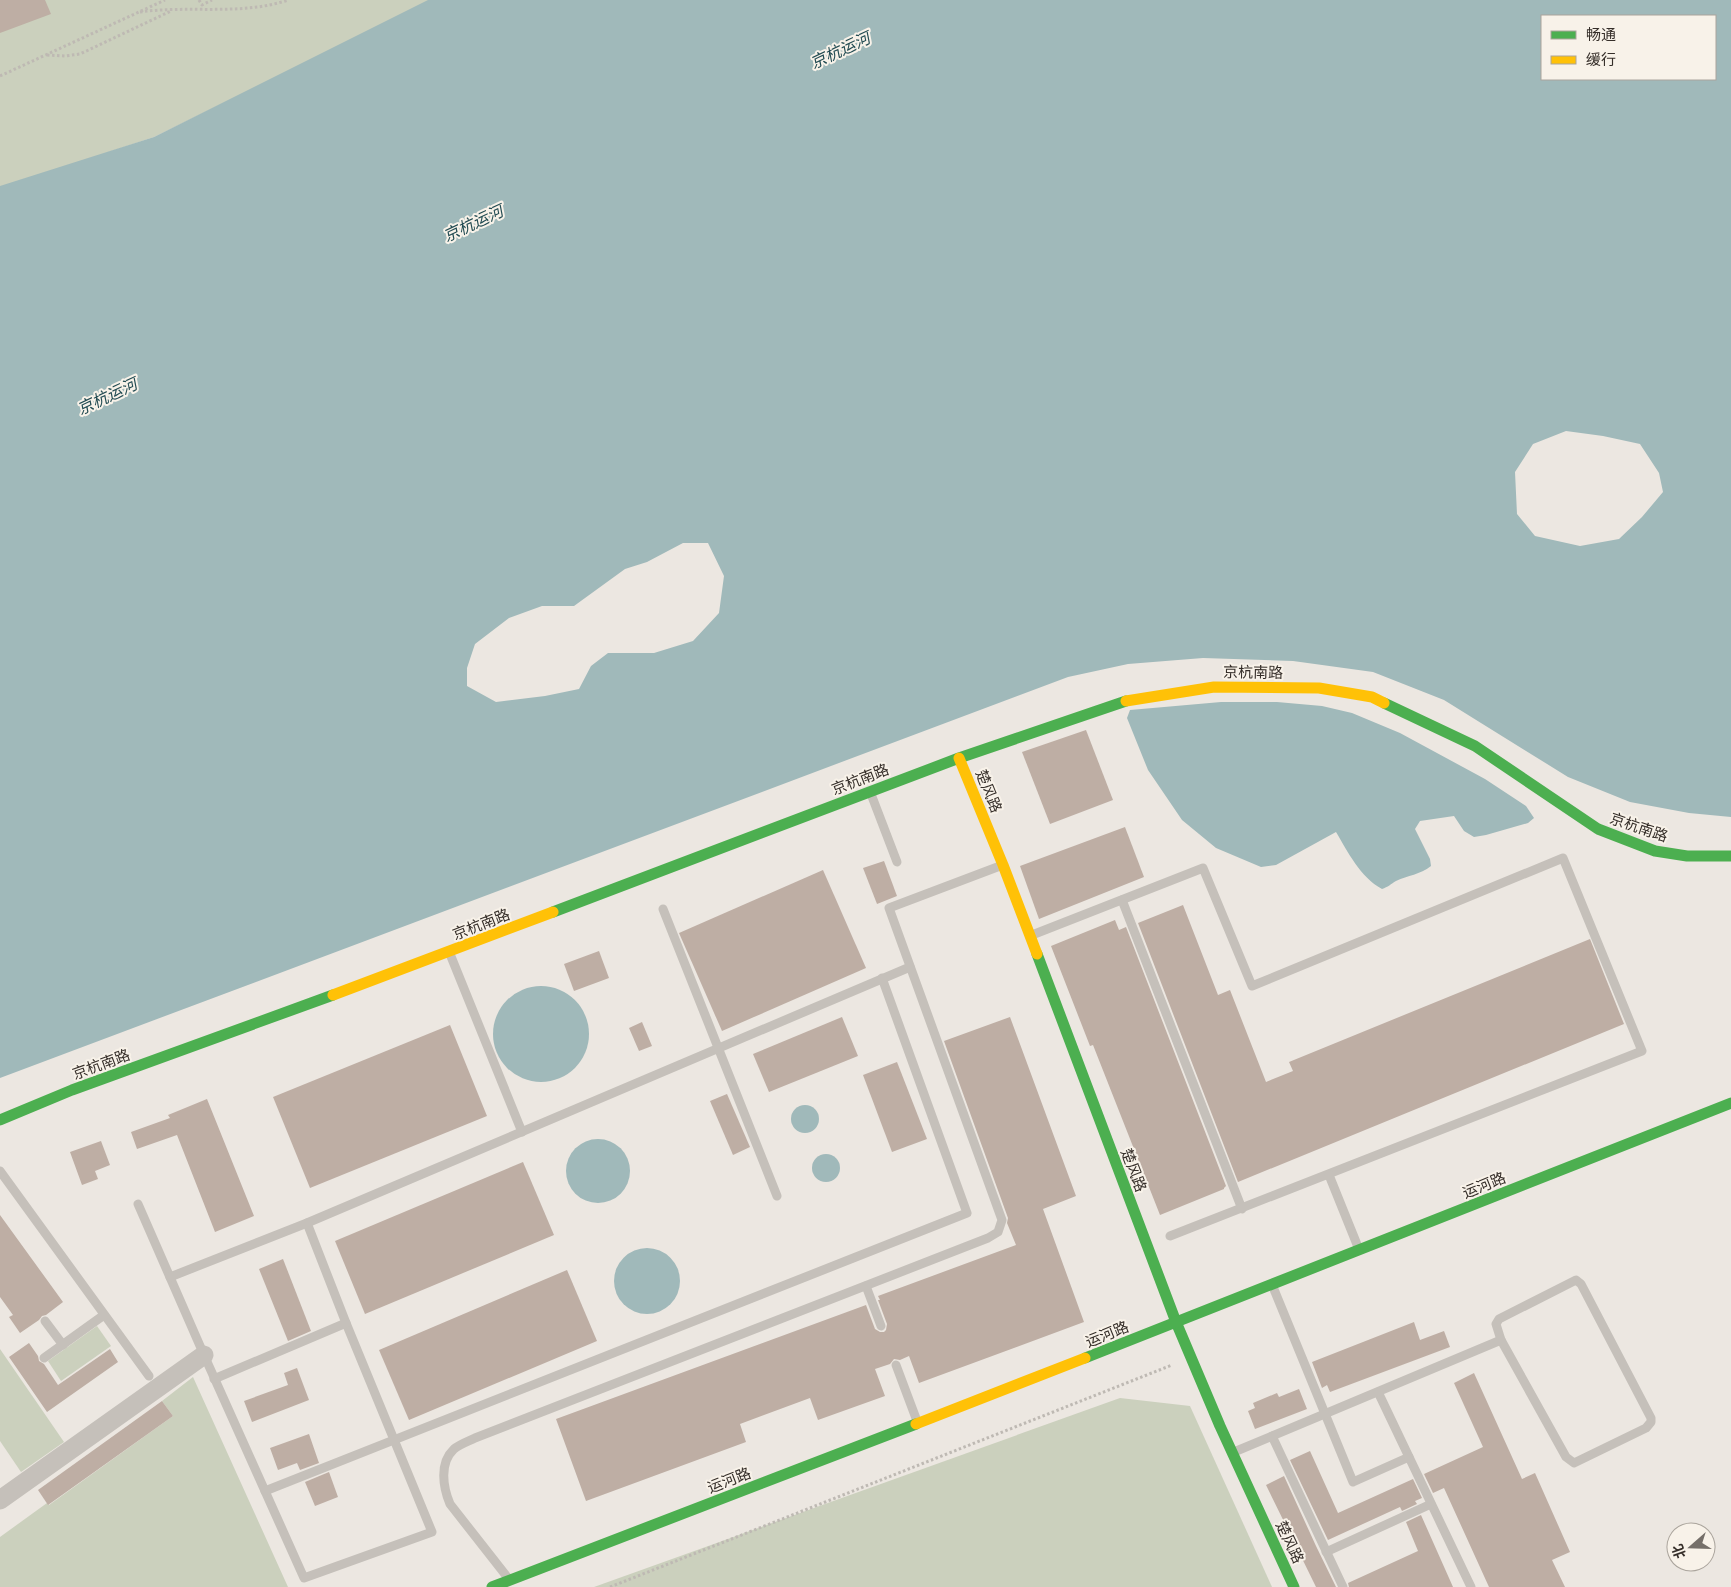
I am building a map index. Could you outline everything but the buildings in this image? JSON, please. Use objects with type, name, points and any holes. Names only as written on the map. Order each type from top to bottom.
[{"type":"street","name":"京杭南路","points":[[0,1120],[72,1090],[449,952],[959,758],[1128,700],[1214,687],[1319,688],[1372,697],[1475,746],[1598,829],[1655,851],[1687,856],[1731,856]]},
{"type":"street","name":"楚风路","points":[[959,758],[1030,936],[1176,1322],[1294,1587]]},
{"type":"street","name":"运河路","points":[[492,1587],[1272,1285],[1731,1103]]},
{"type":"street","points":[[0,1500],[204,1355]]},
{"type":"lane","points":[[870,792],[897,862]]},
{"type":"lane","points":[[1030,936],[1203,868],[1252,986],[1563,858],[1642,1051],[1170,1236]]},
{"type":"lane","points":[[510,1580],[450,1504],[445,1492],[444,1477],[446,1461],[454,1448],[475,1438],[988,1238],[998,1232],[1002,1220],[889,908],[1002,865]]},
{"type":"lane","points":[[1122,900],[1242,1209]]},
{"type":"lane","points":[[663,909],[777,1196]]},
{"type":"lane","points":[[449,952],[522,1132]]},
{"type":"lane","points":[[170,1277],[307,1223],[910,967]]},
{"type":"lane","points":[[265,1491],[394,1438],[967,1213],[882,978]]},
{"type":"lane","points":[[0,1172],[149,1376]]},
{"type":"lane","points":[[1329,1175],[1359,1250]]},
{"type":"lane","points":[[138,1204],[214,1379],[304,1578],[432,1532],[307,1223]]},
{"type":"lane","points":[[1574,1281],[1578,1281],[1651,1418],[1650,1425],[1574,1464],[1566,1457],[1501,1340],[1496,1327],[1499,1319],[1574,1281]]},
{"type":"lane","points":[[1272,1285],[1353,1482],[1409,1458]]},
{"type":"lane","points":[[866,1286],[881,1326]]},
{"type":"lane","points":[[44,1358],[104,1315]]},
{"type":"lane","points":[[45,1321],[63,1345]]},
{"type":"lane","points":[[214,1379],[346,1323]]},
{"type":"lane","points":[[1233,1452],[1501,1340]]},
{"type":"lane","points":[[896,1366],[918,1423]]},
{"type":"lane","points":[[1378,1392],[1471,1587]]},
{"type":"lane","points":[[1272,1436],[1343,1587]]},
{"type":"lane","points":[[1326,1552],[1432,1504]]},
{"type":"path","points":[[0,76],[165,0]]},
{"type":"path","points":[[199,0],[202,5],[212,0]]},
{"type":"path","points":[[136,13],[158,10],[252,8],[278,4],[288,0]]},
{"type":"path","points":[[45,55],[66,56],[80,54],[173,10]]},
{"type":"path","points":[[610,1587],[1192,1358]]},
{"type":"green space","points":[[0,0],[435,0],[154,137],[0,188]]},
{"type":"green space","points":[[97,1326],[111,1346],[61,1381],[48,1361]]},
{"type":"green space","points":[[0,1349],[64,1442],[21,1472],[0,1441]]},
{"type":"green space","points":[[193,1377],[288,1587],[0,1587],[0,1537],[47,1503],[49,1505],[173,1416],[162,1401]]},
{"type":"green space","points":[[1120,1398],[1190,1406],[1272,1587],[594,1587]]},
{"type":"water","name":"京杭运河","points":[[428,0],[1731,0],[1731,817],[1689,813],[1630,802],[1568,777],[1444,700],[1373,672],[1293,661],[1203,658],[1128,664],[1068,677],[0,1078],[0,186],[154,137]],"holes":[[[1566,431],[1640,444],[1659,473],[1663,492],[1642,517],[1619,539],[1580,546],[1535,536],[1517,514],[1515,472],[1533,444]],[[683,543],[708,543],[724,576],[719,613],[693,641],[654,653],[608,653],[591,666],[579,689],[545,696],[496,702],[467,686],[467,668],[475,644],[509,618],[542,606],[574,606],[625,569],[647,562]]]},
{"type":"water","points":[[1221,702],[1277,702],[1322,706],[1352,713],[1400,733],[1485,779],[1526,806],[1534,818],[1528,823],[1474,837],[1464,831],[1454,816],[1420,821],[1415,829],[1430,859],[1431,866],[1382,889],[1361,871],[1336,832],[1276,865],[1261,867],[1216,848],[1182,820],[1148,770],[1127,718],[1130,710]]},
{"type":"water","points":[[541,986],[559,990],[575,1000],[585,1016],[589,1034],[585,1052],[575,1068],[559,1078],[541,1082],[523,1078],[507,1068],[497,1052],[493,1034],[497,1016],[507,1000],[523,990]]},
{"type":"water","points":[[805,1105],[815,1109],[819,1119],[815,1129],[805,1133],[795,1129],[791,1119],[795,1109]]},
{"type":"water","points":[[592,1139],[604,1139],[621,1148],[628,1159],[630,1171],[628,1183],[621,1194],[604,1203],[592,1203],[580,1198],[571,1189],[566,1177],[566,1165],[571,1153],[580,1144]]},
{"type":"water","points":[[826,1154],[836,1158],[840,1168],[836,1178],[826,1182],[816,1178],[812,1168],[816,1158]]},
{"type":"water","points":[[647,1248],[659,1251],[670,1258],[677,1269],[680,1281],[677,1293],[670,1304],[659,1311],[647,1314],[635,1311],[624,1304],[617,1293],[614,1281],[617,1269],[624,1258],[635,1251]]},
{"type":"traffic: fast","points":[[553,912],[959,758],[1126,701]]},
{"type":"traffic: fast","points":[[1384,703],[1475,746],[1598,829],[1655,851],[1687,856],[1731,856]]},
{"type":"traffic: fast","points":[[1037,954],[1176,1322],[1220,1426],[1294,1587]]},
{"type":"traffic: fast","points":[[0,1120],[72,1090],[333,995]]},
{"type":"traffic: fast","points":[[1085,1358],[1731,1103]]},
{"type":"traffic: fast","points":[[492,1587],[916,1424]]},
{"type":"traffic: slow","points":[[1126,701],[1214,687],[1319,688],[1372,697],[1384,703]]},
{"type":"traffic: slow","points":[[959,758],[1037,954]]},
{"type":"traffic: slow","points":[[333,995],[553,912]]},
{"type":"traffic: slow","points":[[916,1424],[1085,1358]]}]
